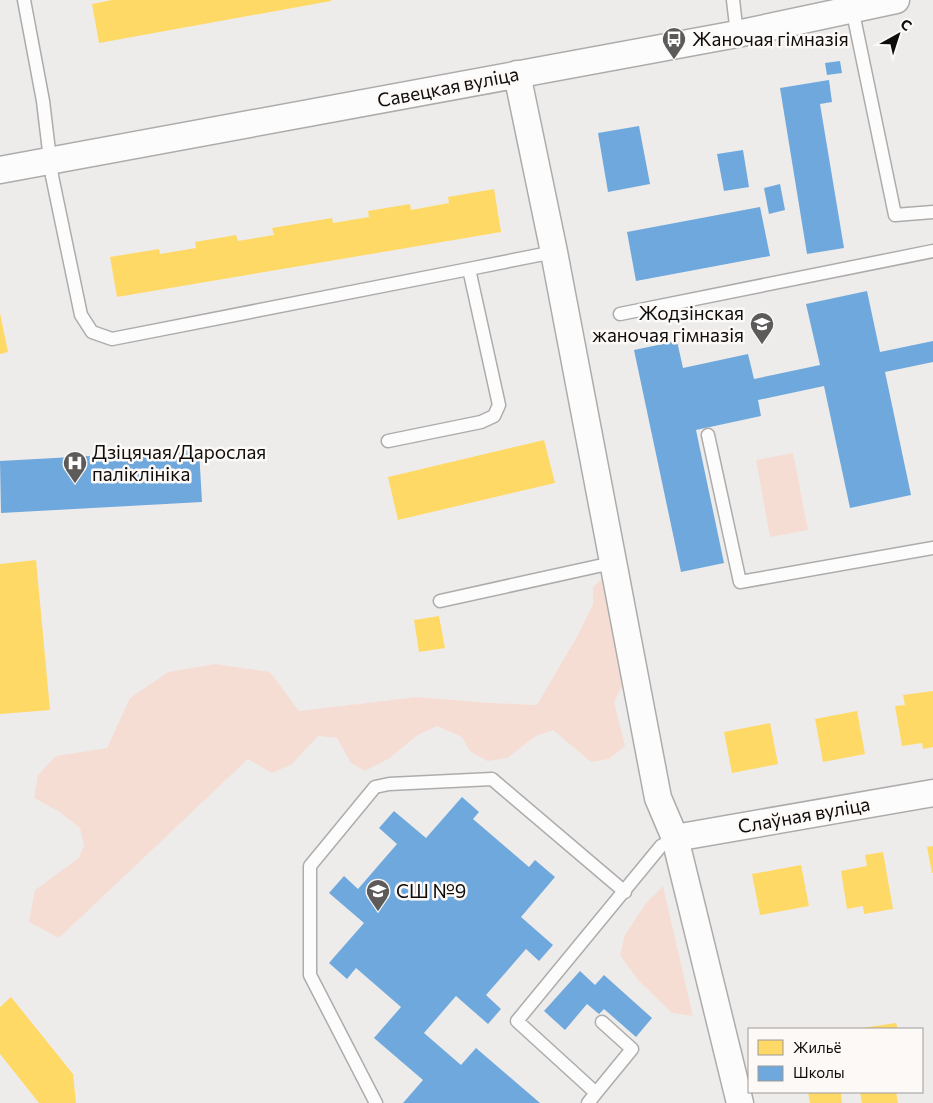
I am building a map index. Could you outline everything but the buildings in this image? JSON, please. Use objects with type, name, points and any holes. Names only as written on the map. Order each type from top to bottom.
[{"type":"street","name":"Савецкая вуліца","points":[[0,170],[737,34],[896,0]]},
{"type":"street","points":[[517,74],[554,252],[658,798],[675,838],[740,1103]]},
{"type":"street","name":"Слаўная вуліца","points":[[675,838],[933,793]]},
{"type":"lane","points":[[24,0],[43,101],[52,176],[81,315],[92,332],[112,340],[554,252]]},
{"type":"lane","points":[[732,0],[737,34]]},
{"type":"lane","points":[[852,8],[895,216],[933,212]]},
{"type":"lane","points":[[620,314],[933,251]]},
{"type":"lane","points":[[388,441],[481,422],[494,416],[499,405],[469,269]]},
{"type":"lane","points":[[708,435],[740,582],[933,548]]},
{"type":"lane","points":[[440,601],[612,563]]},
{"type":"lane","points":[[376,1103],[310,976],[310,866],[375,787],[389,784],[492,779],[625,892]]},
{"type":"lane","points":[[602,1022],[632,1049],[592,1098],[517,1021],[661,846],[675,838]]},
{"type":"shaded area","points":[[793,453],[808,530],[770,537],[756,460]]},
{"type":"shaded area","points":[[602,579],[609,585],[627,677],[614,702],[625,746],[609,759],[591,762],[553,730],[536,736],[507,758],[487,761],[470,751],[462,737],[437,726],[416,736],[390,758],[365,771],[351,763],[337,738],[318,736],[292,764],[272,773],[248,759],[59,938],[29,922],[35,890],[79,858],[84,846],[80,828],[58,811],[34,798],[38,775],[56,756],[107,748],[130,698],[168,672],[215,664],[270,672],[299,711],[417,697],[537,705],[578,635],[593,604],[593,587]]},
{"type":"shaded area","points":[[663,886],[693,1016],[672,1013],[638,980],[620,955],[625,935],[646,903]]},
{"type":"place","name":"Жаночая гімназія","points":[[674,60]]},
{"type":"place","name":"Жодзінская жаночая гімназія","points":[[762,345]]},
{"type":"place","name":"Дзіцячая/Дарослая паліклініка","points":[[75,484]]},
{"type":"place","name":"СШ №9","points":[[378,912]]}]
